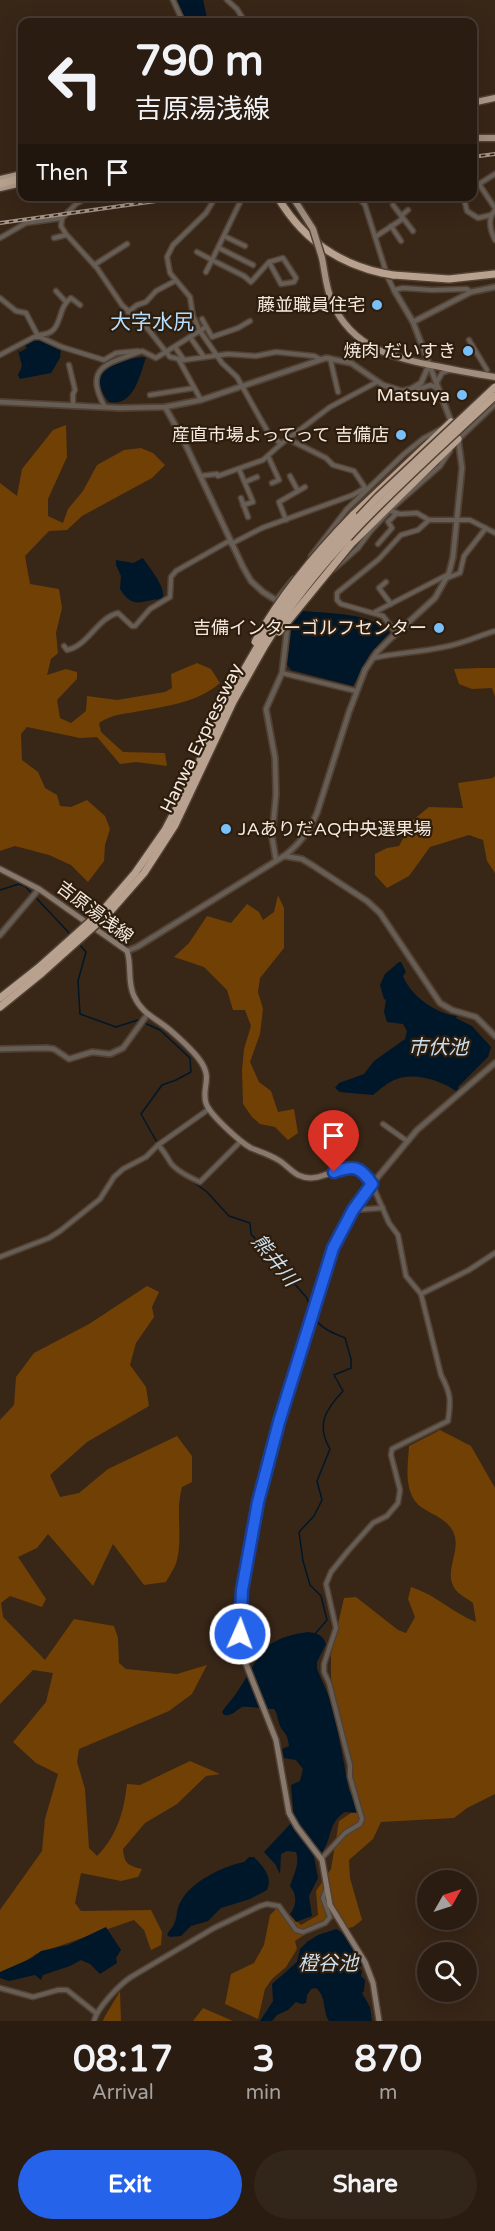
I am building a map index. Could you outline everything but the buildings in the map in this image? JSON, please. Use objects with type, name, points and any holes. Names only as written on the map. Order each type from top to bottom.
[{"type":"highway","points":[[477,102],[495,98]]},
{"type":"highway","points":[[0,184],[18,177]]},
{"type":"highway","points":[[0,184],[18,183]]},
{"type":"highway","points":[[280,201],[299,227],[325,250],[352,264],[393,275],[448,279],[495,274]]},
{"type":"highway","name":"Hanwa Expressway","points":[[106,911],[165,830],[182,799],[229,696],[299,585],[348,527],[495,387]]},
{"type":"highway","name":"Hanwa Expressway","points":[[0,1007],[106,911],[144,873],[176,825],[262,645],[340,546],[495,396]]},
{"type":"highway","points":[[262,645],[271,614],[298,576],[353,515],[452,422]]},
{"type":"highway","points":[[262,645],[351,544],[458,439]]},
{"type":"highway","name":"Hanwa Expressway","points":[[0,998],[40,971]]},
{"type":"main road","points":[[477,138],[495,138]]},
{"type":"main road","points":[[295,201],[313,229],[332,301],[338,315],[352,332],[382,353],[429,365],[495,375]]},
{"type":"main road","name":"吉原湯浅線","points":[[0,869],[39,889],[127,951],[130,985],[147,1015],[170,1031],[198,1057],[206,1072],[206,1102],[209,1109]]},
{"type":"main road","points":[[209,1109],[241,1141],[281,1162],[298,1175],[318,1176],[350,1167],[360,1170],[372,1184],[353,1210],[333,1248],[279,1422],[256,1513],[242,1590],[240,1634],[244,1659],[276,1740],[282,1764],[286,1801],[291,1816],[321,1858],[326,1890],[334,1915],[365,1962],[373,1983],[380,2021]]},
{"type":"street","points":[[173,0],[181,18]]},
{"type":"street","points":[[227,0],[235,6],[242,18]]},
{"type":"street","points":[[495,175],[479,184],[495,209],[491,215],[490,225],[495,240]]},
{"type":"street","points":[[488,200],[495,196]]},
{"type":"street","points":[[0,238],[26,223],[62,218],[81,201]]},
{"type":"street","points":[[212,201],[206,213],[179,238],[169,252],[170,273],[175,282],[190,297],[193,316],[200,331],[222,363],[237,377],[268,432],[281,444]]},
{"type":"street","points":[[206,272],[241,201]]},
{"type":"street","points":[[127,951],[284,856],[305,835],[318,813],[356,690],[372,658],[396,633],[429,605],[440,592],[448,575],[462,468],[458,439],[413,322],[394,290],[365,205],[361,201]]},
{"type":"street","points":[[465,203],[467,211],[478,218],[491,215]]},
{"type":"street","points":[[393,206],[413,231]]},
{"type":"street","points":[[375,237],[408,210]]},
{"type":"street","points":[[62,218],[61,226],[67,235],[94,265],[129,312],[148,329],[170,357],[182,360],[217,355],[256,356],[276,352],[330,358],[351,363],[377,382],[398,391],[416,390],[434,385],[440,392]]},
{"type":"street","points":[[391,226],[401,241]]},
{"type":"street","points":[[54,238],[67,235]]},
{"type":"street","points":[[224,236],[245,246]]},
{"type":"street","points":[[94,265],[127,244]]},
{"type":"street","points":[[219,248],[253,265]]},
{"type":"street","points":[[197,252],[244,276],[251,282],[269,262],[283,258],[296,278],[294,282],[281,284],[269,262]]},
{"type":"street","points":[[129,312],[137,305],[146,302],[156,291],[175,282]]},
{"type":"street","points":[[413,322],[471,292],[495,287]]},
{"type":"street","points":[[394,290],[403,288],[467,289],[471,292]]},
{"type":"street","points":[[57,291],[66,302]]},
{"type":"street","points":[[0,298],[16,311],[26,313],[38,336],[62,347],[104,360],[116,353],[142,351],[156,358],[206,327]]},
{"type":"street","points":[[0,354],[34,337],[52,332],[66,302],[71,298],[80,305]]},
{"type":"street","points":[[202,319],[212,337],[250,321]]},
{"type":"street","points":[[190,337],[204,357]]},
{"type":"street","points":[[469,340],[486,373]]},
{"type":"street","points":[[175,347],[201,400]]},
{"type":"street","points":[[105,407],[95,384],[98,374],[112,360],[142,351]]},
{"type":"street","points":[[0,402],[143,409],[165,407],[201,400],[320,358]]},
{"type":"street","points":[[330,358],[338,392]]},
{"type":"street","points":[[69,365],[75,390],[73,406]]},
{"type":"street","points":[[411,389],[423,380],[429,365]]},
{"type":"street","points":[[437,385],[438,377],[442,373],[457,370]]},
{"type":"street","points":[[200,476],[217,474],[218,476],[256,464],[330,407],[377,382]]},
{"type":"street","points":[[150,395],[194,388]]},
{"type":"street","points":[[286,587],[308,598],[329,574],[358,548],[390,510],[440,466],[458,439],[495,404]]},
{"type":"street","points":[[165,407],[200,476],[230,543],[251,581],[284,606],[288,621],[282,673],[268,700],[266,713],[275,758],[276,794],[272,837],[276,860]]},
{"type":"street","points":[[277,599],[347,509],[366,489],[413,447],[452,422]]},
{"type":"street","points":[[288,439],[326,458],[333,465],[354,471],[366,489]]},
{"type":"street","points":[[268,456],[279,480],[272,483]]},
{"type":"street","points":[[239,469],[253,502],[243,505]]},
{"type":"street","points":[[290,476],[298,491]]},
{"type":"street","points":[[245,482],[257,477]]},
{"type":"street","points":[[286,520],[279,502],[305,487]]},
{"type":"street","points":[[64,646],[67,650],[77,646],[110,615],[118,613],[132,626],[135,626],[150,609],[170,597],[171,578],[176,571],[262,528],[366,489]]},
{"type":"street","points":[[241,498],[248,517]]},
{"type":"street","points":[[390,510],[397,513],[417,513],[429,520],[475,521],[495,533]]},
{"type":"street","points":[[378,544],[392,528],[388,522],[397,513]]},
{"type":"street","points":[[396,633],[386,618],[374,612],[341,604],[337,600],[337,593],[379,559],[401,535],[418,530],[429,520]]},
{"type":"street","points":[[374,612],[448,575],[454,577],[462,570],[464,556],[486,528]]},
{"type":"street","points":[[386,582],[379,588],[391,604]]},
{"type":"street","points":[[372,658],[447,647],[495,631]]},
{"type":"street","points":[[282,673],[356,690]]},
{"type":"street","points":[[284,856],[302,859],[367,901],[387,921],[440,1003],[452,1010],[476,1017],[495,1036]]},
{"type":"street","points":[[0,935],[39,889]]},
{"type":"street","points":[[0,1048],[54,1049],[69,1059],[92,1052],[110,1054],[123,1048],[147,1015]]},
{"type":"street","points":[[321,1858],[345,1833],[360,1824],[362,1818],[350,1777],[350,1765],[329,1683],[324,1672],[326,1653],[336,1628],[326,1584],[331,1572],[348,1551],[373,1523],[387,1516],[398,1503],[400,1490],[391,1455],[392,1449],[448,1421],[450,1393],[441,1375],[421,1294],[406,1276],[398,1235],[389,1223],[372,1184],[406,1141],[495,1063]]},
{"type":"street","points":[[0,1257],[60,1231],[100,1198],[118,1173],[146,1157],[158,1145],[209,1109]]},
{"type":"street","points":[[383,1124],[406,1141]]},
{"type":"street","points":[[158,1145],[168,1155],[170,1162],[200,1182],[241,1141]]},
{"type":"street","points":[[353,1210],[382,1208]]},
{"type":"street","points":[[421,1294],[469,1270],[495,1253]]},
{"type":"street","points":[[94,2021],[96,2013],[119,1986],[131,1977],[214,1928],[260,1906],[267,1904],[279,1906],[296,1930],[303,1932],[325,1923],[330,1919],[323,1898],[326,1890]]},
{"type":"street","points":[[0,1988],[33,1997],[58,1990],[67,1990],[96,2013]]},
{"type":"shaded area","points":[[66,425],[67,457],[48,499],[48,516],[63,523],[68,509],[83,491],[97,465],[124,450],[141,448],[153,453],[165,465],[152,478],[82,516],[67,530],[49,531],[25,556],[30,584],[59,589],[62,608],[56,633],[58,653],[51,659],[47,675],[66,669],[77,672],[77,679],[57,700],[60,718],[71,723],[86,711],[87,696],[117,700],[165,692],[172,688],[171,674],[197,663],[211,669],[220,683],[192,699],[119,715],[99,723],[101,732],[123,752],[165,753],[167,766],[136,762],[120,764],[97,737],[80,738],[27,727],[21,734],[22,760],[38,772],[45,788],[57,795],[60,806],[71,807],[87,800],[105,816],[110,829],[105,845],[104,861],[88,882],[71,865],[49,855],[15,846],[0,851],[0,483],[17,496],[22,469],[53,430]]},
{"type":"shaded area","points":[[495,668],[495,697],[492,688],[472,689],[459,684],[454,669]]},
{"type":"shaded area","points":[[495,776],[495,873],[487,861],[483,840],[469,835],[430,847],[409,876],[387,888],[375,875],[375,854],[387,848],[399,846],[413,820],[429,807],[463,808],[458,783]]},
{"type":"shaded area","points":[[278,895],[284,908],[284,948],[260,978],[258,992],[263,1009],[260,1034],[250,1062],[259,1082],[271,1091],[278,1112],[294,1109],[298,1133],[288,1140],[275,1127],[260,1124],[243,1104],[244,1049],[251,1026],[245,1010],[233,1010],[227,990],[204,967],[174,957],[189,943],[207,916],[231,923],[247,904],[259,912],[263,920],[274,912]]},
{"type":"shaded area","points":[[147,1286],[159,1292],[152,1307],[154,1317],[136,1343],[130,1365],[146,1387],[149,1406],[87,1442],[50,1475],[60,1497],[79,1493],[108,1469],[177,1436],[192,1456],[192,1482],[182,1487],[180,1496],[179,1551],[175,1566],[166,1582],[144,1585],[113,1544],[93,1586],[48,1534],[37,1548],[18,1557],[46,1599],[42,1607],[10,1596],[1,1603],[3,1617],[45,1660],[74,1619],[114,1626],[118,1638],[119,1663],[126,1669],[177,1674],[207,1665],[192,1694],[169,1711],[79,1749],[77,1762],[85,1789],[89,1848],[97,1856],[110,1840],[118,1823],[127,1784],[140,1785],[190,1761],[220,1774],[206,1776],[177,1804],[145,1823],[123,1849],[124,1858],[128,1863],[142,1869],[138,1877],[121,1881],[81,1873],[75,1903],[81,1911],[151,1910],[162,1932],[161,1945],[151,1950],[144,1930],[134,1920],[36,1954],[0,1978],[0,1910],[42,1851],[45,1819],[58,1774],[36,1763],[13,1742],[46,1702],[53,1673],[33,1670],[0,1704],[0,1420],[14,1405],[16,1377],[34,1353],[89,1324]]},
{"type":"shaded area","points":[[440,1430],[471,1446],[495,1488],[495,1794],[467,1808],[454,1818],[381,1822],[373,1839],[349,1860],[350,1878],[362,1920],[353,1927],[344,1929],[339,1916],[295,1941],[297,1949],[286,1967],[272,1979],[265,1989],[258,2019],[225,2004],[231,1974],[254,1963],[264,1945],[270,1915],[279,1906],[301,1925],[318,1915],[316,1891],[331,1869],[339,1821],[351,1813],[363,1810],[354,1791],[331,1677],[331,1655],[344,1598],[356,1597],[398,1630],[406,1633],[415,1617],[408,1599],[411,1587],[476,1622],[473,1603],[456,1591],[452,1582],[451,1569],[456,1541],[451,1528],[419,1505],[409,1488],[409,1446]]},
{"type":"shaded area","points":[[120,1991],[121,2021],[103,2021],[104,2018]]},
{"type":"shaded area","points":[[203,2008],[233,2021],[193,2021]]},
{"type":"water","points":[[176,0],[203,0],[207,18],[183,18]]},
{"type":"water","points":[[36,339],[53,343],[61,349],[60,358],[51,373],[20,379],[18,375],[22,366],[18,350],[20,352],[27,348],[24,344]]},
{"type":"water","points":[[146,357],[135,388],[130,395],[118,402],[109,402],[102,391],[100,382],[102,374],[116,363]]},
{"type":"water","points":[[143,558],[160,583],[163,600],[135,602],[125,596],[120,589],[121,576],[116,560],[133,563]]},
{"type":"water","points":[[304,611],[361,617],[381,625],[390,632],[370,654],[353,686],[291,670],[285,662],[292,612]]},
{"type":"water","name":"市伏池","points":[[399,962],[406,972],[403,976],[418,997],[433,1008],[457,1016],[456,1018],[472,1026],[491,1047],[488,1057],[458,1087],[457,1092],[437,1081],[420,1077],[404,1077],[394,1080],[373,1095],[340,1092],[335,1088],[339,1083],[364,1074],[374,1061],[405,1039],[407,1031],[403,1024],[387,1022],[384,1012],[386,1000],[380,985],[385,974]]},
{"type":"water","points":[[308,1632],[319,1635],[326,1644],[317,1662],[317,1669],[333,1706],[349,1790],[358,1806],[359,1813],[345,1812],[340,1816],[333,1825],[323,1851],[324,1855],[314,1857],[318,1878],[309,1896],[312,1916],[296,1922],[290,1914],[295,1900],[290,1886],[297,1865],[296,1852],[287,1851],[281,1854],[280,1874],[275,1864],[264,1852],[294,1820],[291,1785],[300,1781],[303,1769],[296,1760],[284,1758],[282,1749],[289,1746],[288,1741],[274,1709],[242,1707],[230,1715],[224,1715],[222,1712],[264,1650],[280,1639]]},
{"type":"water","points":[[249,1857],[254,1857],[266,1872],[269,1880],[267,1890],[250,1899],[221,1908],[208,1921],[191,1926],[181,1936],[167,1935],[175,1921],[179,1904],[192,1887],[208,1876],[244,1862]]},
{"type":"water","points":[[106,1927],[121,1950],[116,1958],[117,1963],[100,1974],[90,1964],[81,1960],[43,1975],[41,1980],[35,1975],[9,1981],[0,1978],[0,1972],[32,1958],[41,1951],[68,1945]]},
{"type":"water","name":"橙谷池","points":[[336,1929],[348,1939],[362,1965],[359,1968],[365,1980],[362,1993],[370,2007],[372,2021],[329,2021],[322,1995],[316,1988],[311,1989],[307,1995],[306,2003],[296,2002],[272,2021],[260,2021],[273,2001],[272,1984],[297,1962],[300,1949],[318,1935]]},
{"type":"waterway","name":"熊井川","points":[[0,890],[19,884],[25,886],[70,934]]},
{"type":"waterway","name":"熊井川","points":[[79,944],[86,952],[78,981],[80,1014],[116,1027],[138,1020],[160,1030],[190,1058],[191,1072],[162,1085],[141,1114],[158,1144]]},
{"type":"waterway","name":"熊井川","points":[[163,1154],[174,1169]]},
{"type":"waterway","name":"熊井川","points":[[188,1178],[207,1192],[229,1216],[250,1223],[251,1234],[307,1298],[311,1310]]},
{"type":"waterway","name":"熊井川","points":[[314,1317],[324,1328],[345,1338],[351,1359],[351,1368],[334,1375],[343,1391],[324,1418],[324,1432],[330,1449],[317,1481],[322,1500],[314,1516],[299,1532],[303,1561],[310,1585],[321,1596],[327,1620],[315,1634]]},
{"type":"railway","points":[[477,156],[495,154]]},
{"type":"railway","points":[[0,223],[156,201]]},
{"type":"place","name":"藤並職員住宅","points":[[377,305]]},
{"type":"place","name":"焼肉 だいすき","points":[[468,351]]},
{"type":"place","name":"Matsuya","points":[[462,395]]},
{"type":"place","name":"産直市場よってって 吉備店","points":[[401,435]]},
{"type":"place","name":"吉備インターゴルフセンター","points":[[439,628]]},
{"type":"place","name":"JAありだAQ中央選果場","points":[[226,829]]},
{"type":"district","name":"大字水尻","points":[[152,322]]},
{"type":"route","points":[[240,1634],[242,1590],[258,1502],[279,1422],[295,1377],[333,1248],[353,1210],[372,1184],[360,1170],[350,1167],[334,1172]]}]
